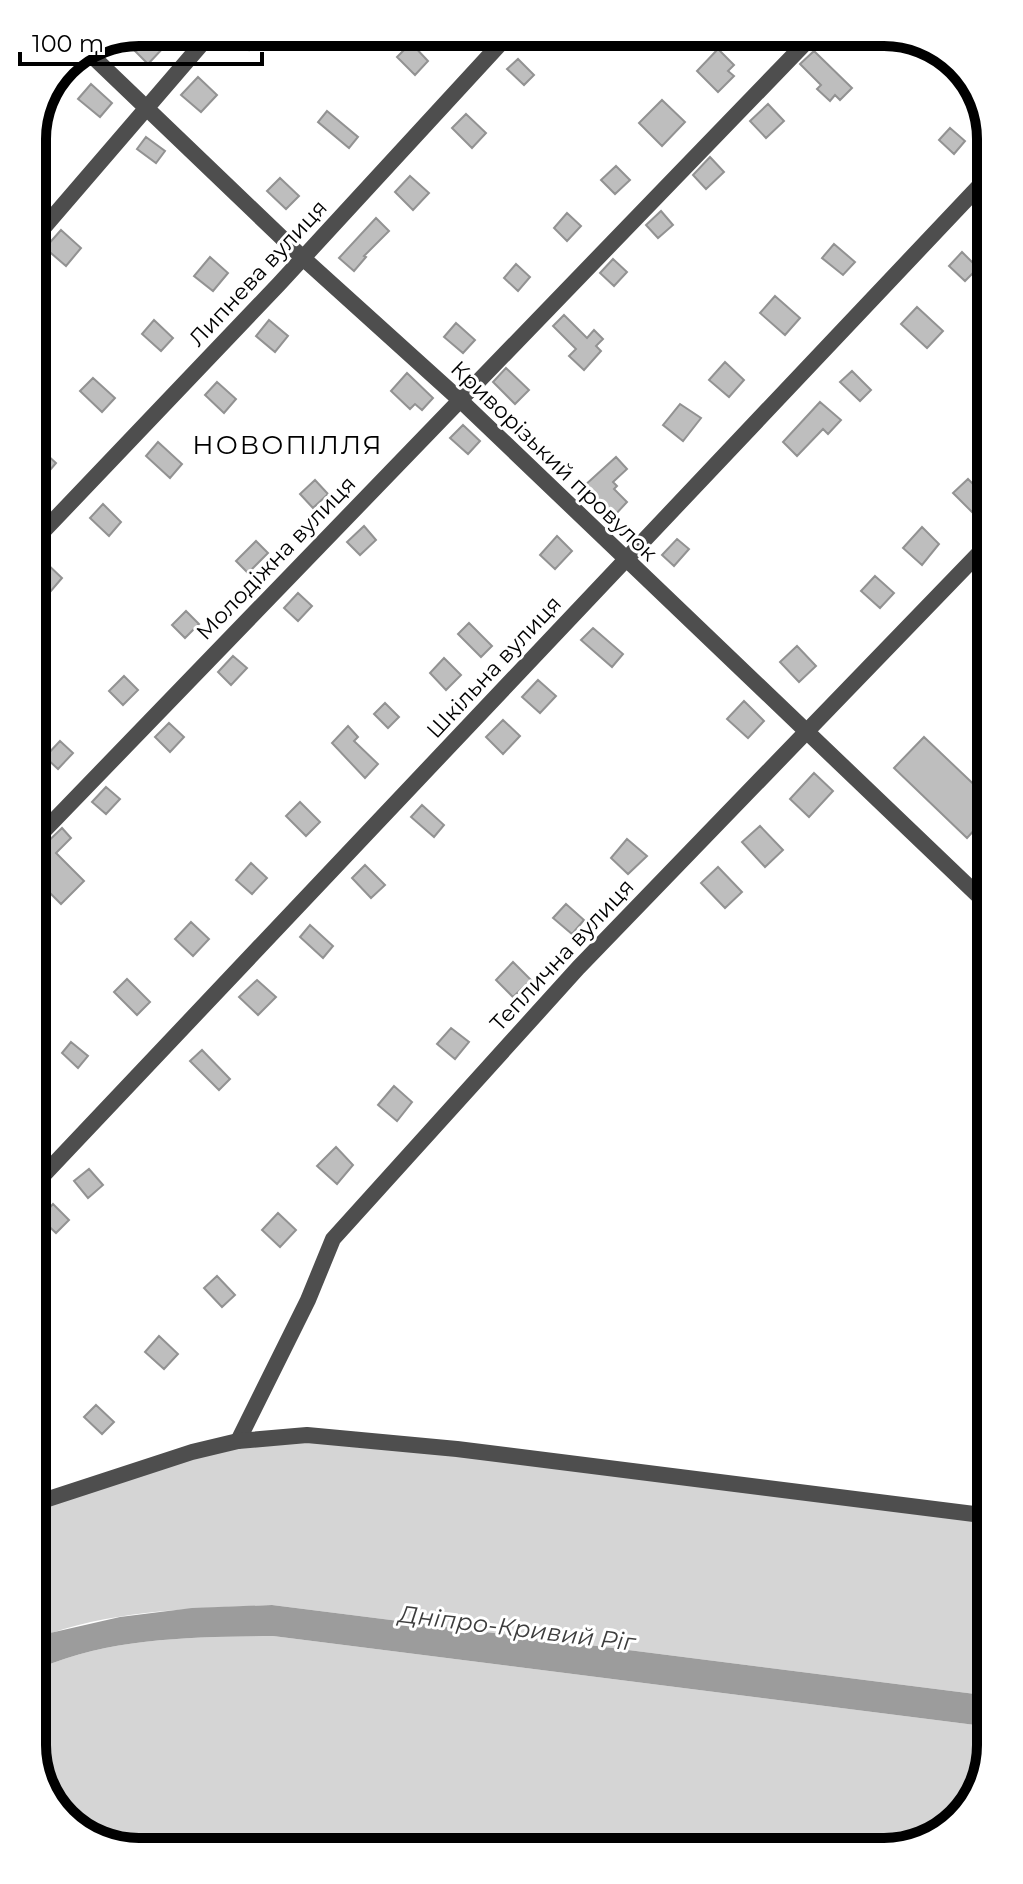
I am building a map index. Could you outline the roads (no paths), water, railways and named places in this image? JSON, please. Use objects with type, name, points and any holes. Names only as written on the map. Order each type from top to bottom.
[{"type":"street","points":[[46,225],[200,46]]},
{"type":"street","name":"Липнева вулиця","points":[[46,528],[303,258],[498,46]]},
{"type":"street","name":"Молодіжна вулиця","points":[[46,829],[802,46]]},
{"type":"street","name":"Криворізький провулок","points":[[94,58],[303,258],[459,399],[977,894]]},
{"type":"street","name":"Шкільна вулиця","points":[[46,1172],[977,188]]},
{"type":"street","name":"Теплична вулиця","points":[[238,1441],[308,1300],[333,1239],[578,968],[977,555]]},
{"type":"street","points":[[46,1500],[192,1452],[238,1441],[307,1435],[457,1449],[977,1514]]},
{"type":"district","name":"НОВОПІЛЛЯ","points":[[288,445]]},
{"type":"water label","name":"Дніпро-Кривий Ріг","points":[[517,1628]]}]
